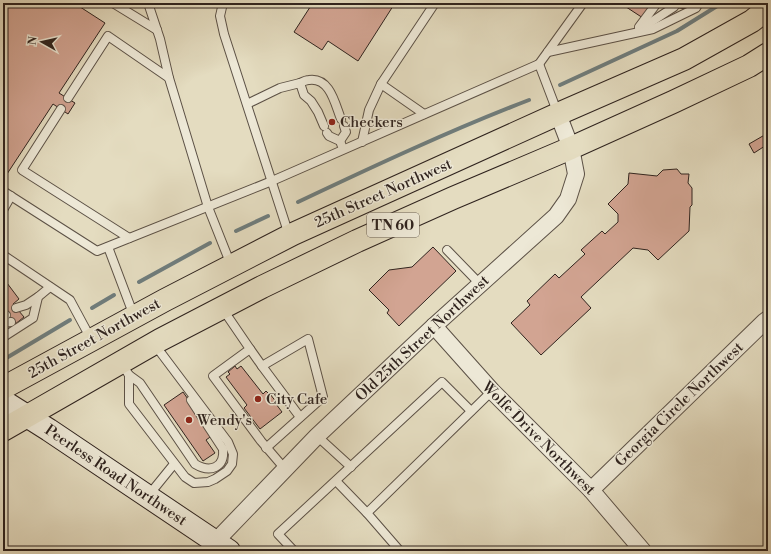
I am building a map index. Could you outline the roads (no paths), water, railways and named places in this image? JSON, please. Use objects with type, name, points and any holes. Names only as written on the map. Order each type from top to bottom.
[{"type":"highway","name":"25th Street Northwest","points":[[3,388],[165,300],[290,236],[558,114],[684,59],[752,21],[768,8]]},
{"type":"highway","name":"TN 60","points":[[3,430],[28,416],[125,369],[154,343],[262,287],[357,241],[571,148],[672,102],[749,66],[768,54]]},
{"type":"street","name":"Old 25th Street Northwest","points":[[222,546],[285,469],[317,436],[434,326],[556,216],[568,199],[576,174],[571,148],[558,114]]},
{"type":"street","name":"Georgia Circle Northwest","points":[[592,490],[764,322],[768,320]]},
{"type":"street","name":"Wolfe Drive Northwest","points":[[434,326],[492,391],[592,490],[643,551]]},
{"type":"street","name":"Peerless Road Northwest","points":[[3,400],[222,546]]},
{"type":"lane","points":[[113,3],[157,30]]},
{"type":"lane","points":[[148,3],[208,207],[231,266]]},
{"type":"lane","points":[[223,3],[220,16],[224,34],[290,236]]},
{"type":"lane","points":[[362,142],[369,110],[381,84],[435,3]]},
{"type":"lane","points":[[3,191],[98,251],[272,181],[539,64],[583,3]]},
{"type":"lane","points":[[635,33],[657,3]]},
{"type":"lane","points":[[548,52],[653,29],[696,8],[700,3]]},
{"type":"lane","points":[[635,33],[674,7]]},
{"type":"lane","points":[[68,98],[108,36],[169,78]]},
{"type":"lane","points":[[539,64],[558,114]]},
{"type":"lane","points":[[247,104],[280,88],[310,80],[320,81],[327,86],[331,93],[346,132],[340,141]]},
{"type":"lane","points":[[300,83],[304,95],[315,107],[329,136],[340,141],[343,150]]},
{"type":"lane","points":[[381,84],[424,114]]},
{"type":"lane","points":[[61,109],[22,170],[129,238]]},
{"type":"lane","points":[[3,210],[11,196]]},
{"type":"lane","points":[[108,247],[134,317]]},
{"type":"lane","points":[[447,250],[480,284]]},
{"type":"lane","points":[[3,255],[70,300],[92,340]]},
{"type":"lane","points":[[18,310],[50,287]]},
{"type":"lane","points":[[3,336],[33,318],[38,297]]},
{"type":"lane","points":[[222,307],[262,366],[300,417]]},
{"type":"lane","points":[[262,366],[308,339],[323,396],[266,448]]},
{"type":"lane","points":[[125,369],[129,404],[185,477],[194,483],[208,482],[228,470],[232,464],[233,454],[228,442],[154,343]]},
{"type":"lane","points":[[250,349],[213,376],[266,448],[285,469]]},
{"type":"lane","points":[[125,369],[140,383],[195,464],[201,468],[208,469],[215,467],[221,463],[224,456],[223,449],[189,398],[188,388]]},
{"type":"lane","points":[[294,551],[278,534],[442,382],[471,411]]},
{"type":"lane","points":[[367,513],[492,391]]},
{"type":"lane","points":[[317,436],[351,467]]},
{"type":"lane","points":[[148,496],[174,464]]},
{"type":"lane","points":[[336,481],[367,513],[400,551]]},
{"type":"waterway","points":[[560,85],[677,31],[722,3]]},
{"type":"waterway","points":[[298,202],[442,136],[529,100]]},
{"type":"waterway","points":[[236,231],[268,216]]},
{"type":"waterway","points":[[139,282],[210,243]]},
{"type":"waterway","points":[[92,308],[114,295]]},
{"type":"waterway","points":[[3,360],[70,320]]},
{"type":"place","name":"Checkers","points":[[332,122]]},
{"type":"place","name":"City Cafe","points":[[258,399]]},
{"type":"place","name":"Wendy's","points":[[189,420]]}]
